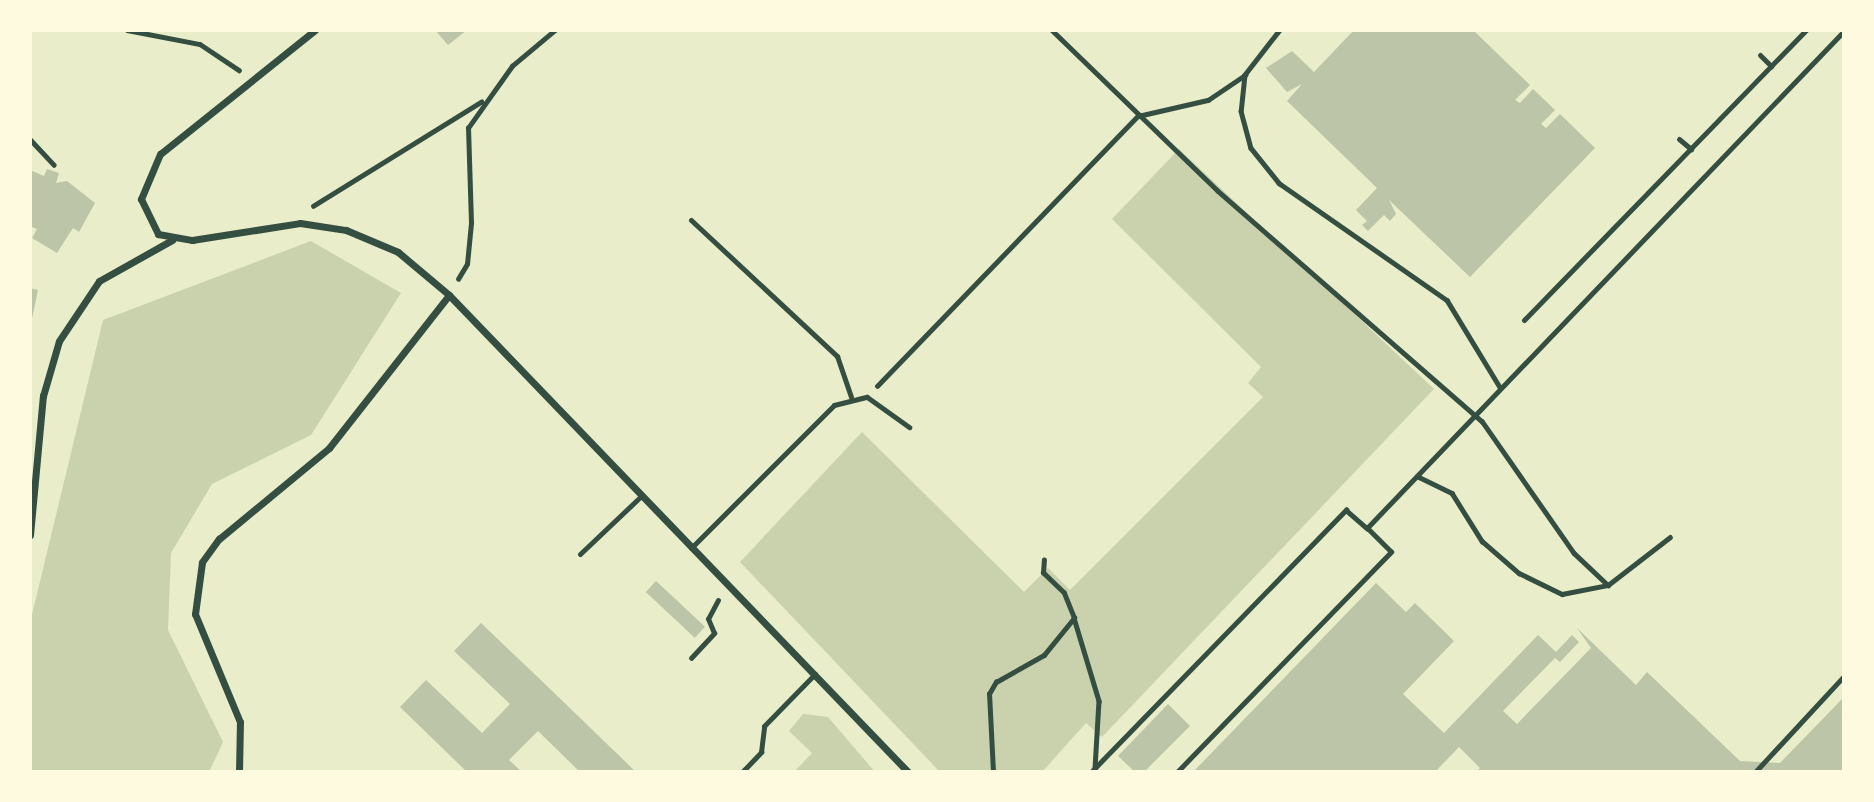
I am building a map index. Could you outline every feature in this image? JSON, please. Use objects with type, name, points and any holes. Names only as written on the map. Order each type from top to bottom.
[{"type":"street","points":[[172,240],[158,234],[142,209],[150,168],[179,136],[315,30]]},
{"type":"street","points":[[30,535],[43,396],[59,341],[99,281],[172,240],[279,224],[324,225],[370,239],[398,252],[449,295],[639,498],[730,586],[908,772]]},
{"type":"street","points":[[239,772],[240,722],[195,614],[202,562],[219,539],[329,448],[449,295]]},
{"type":"lane","points":[[1524,320],[1806,30]]},
{"type":"lane","points":[[1760,55],[1771,66]]},
{"type":"lane","points":[[1679,139],[1691,149]]},
{"type":"lane","points":[[691,220],[837,356],[851,397]]},
{"type":"lane","points":[[691,548],[817,418],[851,397],[867,397],[909,427]]},
{"type":"lane","points":[[580,554],[639,498]]},
{"type":"lane","points":[[742,772],[761,752],[764,726],[815,674]]},
{"type":"lane","points":[[1755,772],[1844,676]]},
{"type":"path","points":[[128,30],[200,44],[252,80]]},
{"type":"path","points":[[279,224],[482,102],[555,30]]},
{"type":"path","points":[[1052,30],[1138,116],[1494,435],[1574,553],[1608,585]]},
{"type":"path","points":[[867,397],[1138,116],[1208,100],[1245,75],[1280,30]]},
{"type":"path","points":[[1367,528],[1844,31]]},
{"type":"path","points":[[1245,75],[1243,127],[1262,166],[1447,300],[1500,387]]},
{"type":"path","points":[[449,295],[467,264],[467,138],[482,102]]},
{"type":"path","points":[[30,139],[54,165]]},
{"type":"path","points":[[1417,476],[1452,493],[1482,541],[1537,584],[1573,595],[1608,585],[1670,537]]},
{"type":"path","points":[[1093,771],[1346,510],[1391,552],[1177,772]]},
{"type":"path","points":[[1044,560],[1043,573],[1064,593],[1074,618],[1099,701],[1093,771]]},
{"type":"path","points":[[691,658],[714,633],[708,619],[730,586]]},
{"type":"path","points":[[993,772],[989,694],[996,681],[1044,655],[1074,618]]},
{"type":"green space","points":[[1179,149],[1434,389],[1102,737],[1086,723],[1042,772],[940,772],[740,562],[862,432],[1024,592],[1048,568],[1070,590],[1263,397],[1248,383],[1261,367],[1112,219]]},
{"type":"green space","points":[[311,241],[401,293],[311,435],[212,484],[171,553],[168,630],[223,742],[209,772],[30,772],[30,623],[103,320]]},
{"type":"green space","points":[[803,714],[828,717],[875,772],[794,772],[812,753],[789,731]]},
{"type":"building","points":[[435,30],[467,30],[448,45]]},
{"type":"building","points":[[1354,30],[1473,30],[1530,85],[1515,100],[1520,103],[1533,89],[1555,110],[1541,124],[1546,128],[1560,114],[1595,148],[1470,277],[1389,200],[1396,214],[1390,221],[1384,215],[1368,231],[1362,225],[1367,221],[1356,210],[1377,188],[1287,101],[1302,84],[1287,92],[1266,68],[1292,51],[1314,72]]},
{"type":"building","points":[[47,169],[59,173],[56,183],[67,181],[95,203],[79,232],[73,228],[57,253],[32,238],[37,229],[30,226],[30,170],[44,176]]},
{"type":"building","points":[[30,288],[38,290],[31,323],[30,323]]},
{"type":"building","points":[[656,581],[705,627],[695,638],[646,592]]},
{"type":"building","points":[[1376,583],[1406,612],[1415,603],[1454,641],[1403,694],[1444,733],[1538,635],[1556,652],[1572,635],[1579,642],[1560,662],[1555,658],[1503,711],[1517,724],[1591,648],[1577,628],[1636,685],[1647,672],[1740,761],[1780,763],[1844,697],[1844,772],[1476,772],[1480,768],[1459,747],[1435,772],[1193,772]]},
{"type":"building","points":[[481,623],[636,772],[580,772],[538,731],[509,760],[522,772],[467,772],[400,707],[426,680],[482,733],[510,704],[454,651]]},
{"type":"building","points":[[1168,704],[1190,726],[1144,772],[1135,772],[1118,756]]}]
